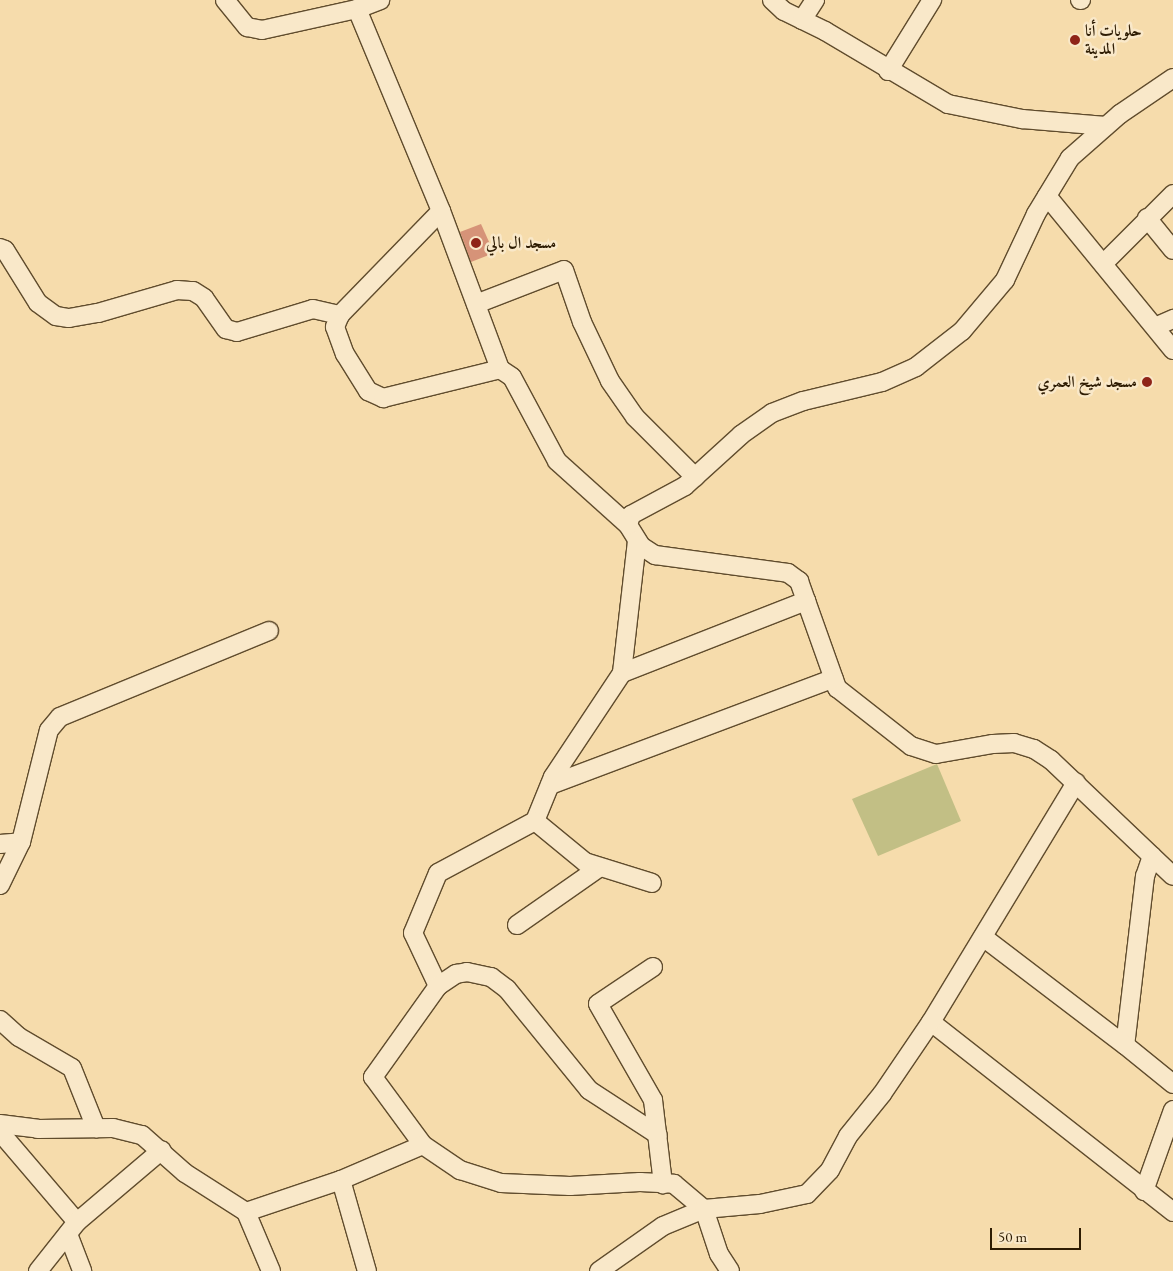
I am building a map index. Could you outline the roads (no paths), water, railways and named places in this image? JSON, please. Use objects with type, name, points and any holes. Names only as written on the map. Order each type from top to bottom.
[{"type":"street","points":[[225,0],[247,27],[262,30],[357,9],[380,0]]},
{"type":"street","points":[[772,0],[784,11],[888,71],[956,106],[1022,119],[1106,126]]},
{"type":"street","points":[[802,20],[815,0]]},
{"type":"street","points":[[888,71],[932,0]]},
{"type":"street","points":[[357,9],[441,211],[500,369],[512,377],[557,461],[655,555],[788,573],[799,581],[837,688],[921,751],[954,753],[993,744],[1014,743],[1034,749],[1076,783],[1173,876]]},
{"type":"street","points":[[438,986],[413,933],[438,874],[535,821],[550,785],[622,673],[632,533],[631,515],[685,486],[741,434],[772,412],[803,401],[882,382],[916,367],[962,331],[1005,280],[1047,196],[1070,158],[1106,126],[1173,78]]},
{"type":"street","points":[[1103,264],[1173,194]]},
{"type":"street","points":[[1047,196],[1173,350]]},
{"type":"street","points":[[441,211],[340,315],[335,327],[345,354],[368,391],[383,398],[500,369]]},
{"type":"street","points":[[1147,218],[1173,250]]},
{"type":"street","points":[[0,248],[5,250],[38,303],[56,316],[69,318],[98,313],[177,290],[193,291],[204,298],[226,329],[237,332],[313,309],[340,315]]},
{"type":"street","points":[[476,304],[564,270],[582,322],[610,381],[634,417],[694,477]]},
{"type":"street","points":[[1155,327],[1173,319]]},
{"type":"street","points":[[622,673],[806,601]]},
{"type":"street","points":[[0,884],[21,842],[49,730],[60,717],[269,631]]},
{"type":"street","points":[[550,785],[834,678]]},
{"type":"street","points":[[599,1271],[663,1226],[704,1209],[760,1204],[807,1194],[830,1170],[848,1136],[882,1094],[931,1022],[1076,783]]},
{"type":"street","points":[[535,821],[585,862],[652,883]]},
{"type":"street","points":[[0,844],[21,842]]},
{"type":"street","points":[[1125,1045],[1145,876],[1152,856]]},
{"type":"street","points":[[517,926],[600,866]]},
{"type":"street","points":[[983,937],[1173,1084]]},
{"type":"street","points":[[653,967],[598,1004],[654,1100],[663,1184]]},
{"type":"street","points":[[658,1135],[589,1090],[507,989],[492,977],[468,972],[456,974],[438,986],[373,1077],[423,1145],[460,1170],[501,1182],[570,1186],[674,1184],[704,1209],[719,1254],[730,1271]]},
{"type":"street","points":[[0,1020],[20,1037],[72,1068],[96,1128]]},
{"type":"street","points":[[931,1022],[1173,1212]]},
{"type":"street","points":[[1144,1191],[1173,1110]]},
{"type":"street","points":[[0,1124],[38,1129],[96,1128],[142,1135],[162,1150],[185,1173],[246,1212],[271,1271]]},
{"type":"street","points":[[0,1132],[72,1228],[82,1271]]},
{"type":"street","points":[[246,1212],[341,1180],[423,1145]]},
{"type":"street","points":[[38,1271],[72,1228],[162,1150]]},
{"type":"street","points":[[341,1180],[367,1271]]},
{"type":"place","name":"حلويات أنا المدينة","points":[[1075,40]]},
{"type":"place","name":"مسجد ال بالي","points":[[476,243]]},
{"type":"place","name":"مسجد شيخ العمري","points":[[1147,382]]}]
